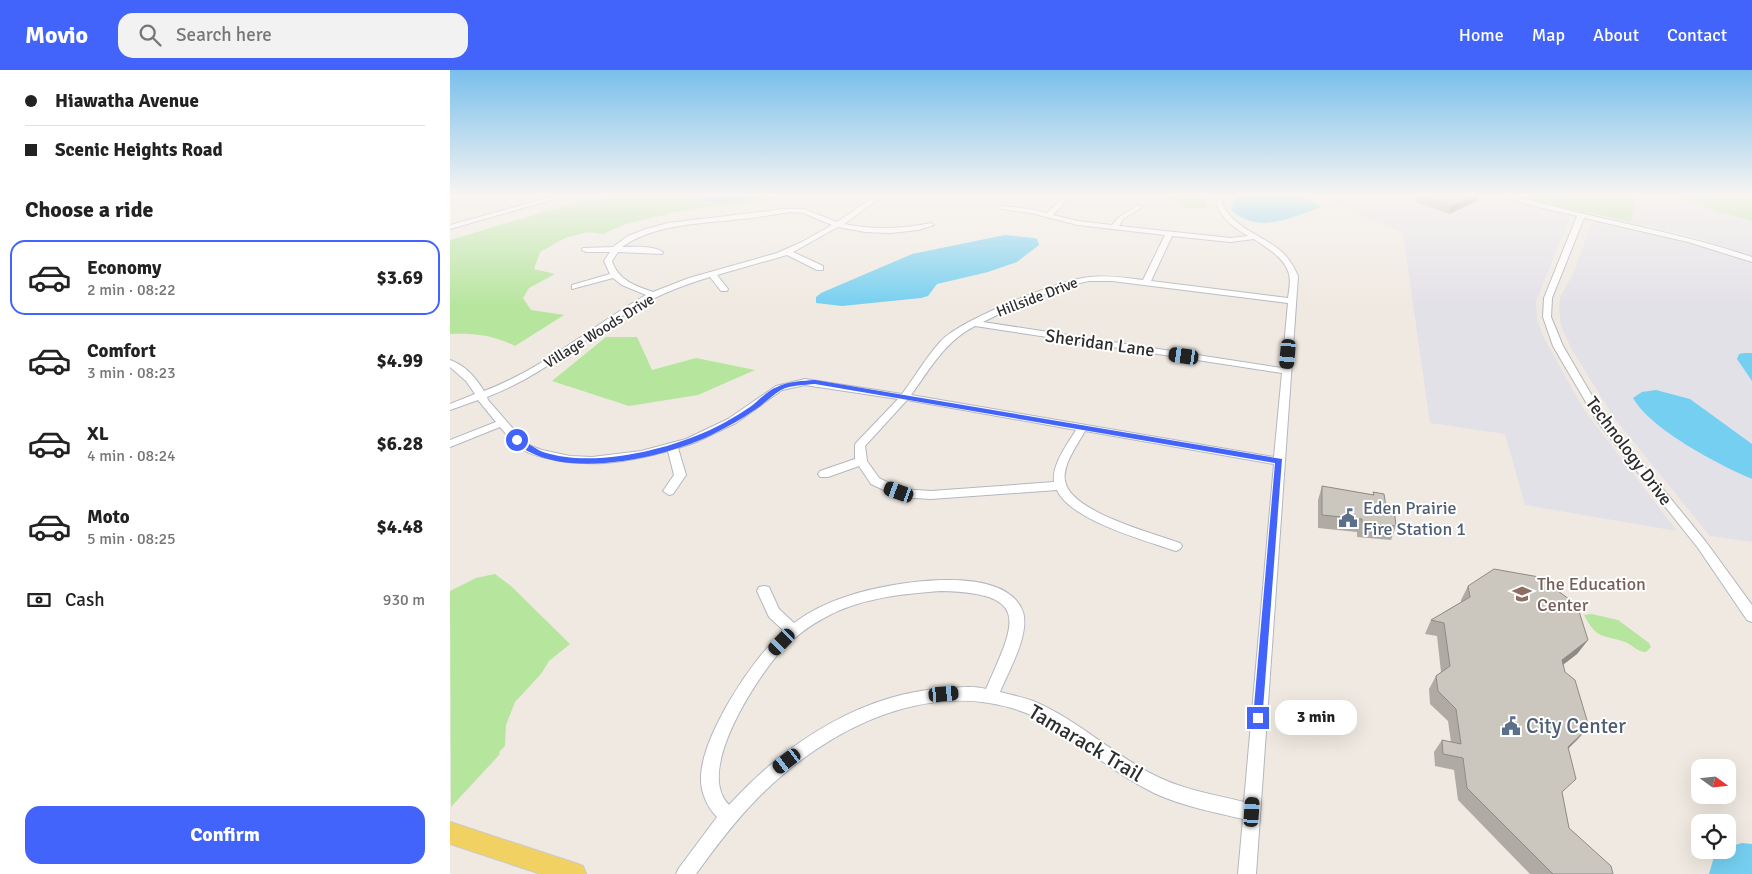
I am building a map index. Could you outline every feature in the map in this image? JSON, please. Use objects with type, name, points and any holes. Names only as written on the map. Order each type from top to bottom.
[{"type":"main road","points":[[450,833],[575,874]]},
{"type":"street","points":[[651,232],[637,236],[616,249],[608,261],[613,276],[626,284],[653,295]]},
{"type":"street","name":"Village Woods Drive","points":[[450,407],[482,396],[540,368],[621,313],[653,295],[712,274],[788,252],[826,232]]},
{"type":"street","points":[[1149,232],[1230,240],[1255,237]]},
{"type":"street","points":[[1247,874],[1294,276],[1291,267],[1279,253],[1248,232]]},
{"type":"street","name":"Technology Drive","points":[[1575,232],[1548,298],[1547,317],[1552,334],[1601,419],[1702,545],[1752,616]]},
{"type":"street","points":[[1653,232],[1678,237],[1752,260]]},
{"type":"street","points":[[1146,283],[1168,234]]},
{"type":"street","points":[[586,250],[616,249],[659,252]]},
{"type":"street","points":[[788,252],[820,268]]},
{"type":"street","points":[[712,274],[724,289]]},
{"type":"street","points":[[575,287],[613,276]]},
{"type":"street","name":"Hillside Drive","points":[[861,461],[860,446],[864,438],[882,423],[905,397],[944,344],[958,331],[1002,309],[1082,280],[1103,278],[1293,301]]},
{"type":"street","name":"Sheridan Lane","points":[[973,322],[1056,337],[1286,370]]},
{"type":"street","points":[[450,363],[456,366],[502,423],[527,448],[539,453],[570,460],[616,459],[672,447],[732,422],[772,392],[788,385],[815,382],[1279,461]]},
{"type":"street","points":[[450,444],[502,423]]},
{"type":"street","points":[[1082,428],[1061,468],[1060,486],[1067,499],[1089,514],[1176,546]]},
{"type":"street","points":[[669,491],[680,475],[672,447]]},
{"type":"street","points":[[824,474],[861,461],[874,481],[899,492],[914,495],[1060,486]]},
{"type":"street","points":[[728,816],[719,809],[710,795],[708,779],[710,762],[716,744],[748,685],[767,657],[793,631],[826,610],[874,593],[940,586],[965,586],[988,589],[1000,594],[1010,602],[1016,612],[1018,624],[991,695]]},
{"type":"street","points":[[764,591],[774,613],[793,631]]},
{"type":"street","name":"Tamarack Trail","points":[[685,874],[728,816],[771,773],[803,749],[834,729],[867,714],[931,695],[957,693],[991,695],[1031,707],[1161,788],[1252,812]]},
{"type":"shaded area","points":[[1399,232],[1564,232],[1536,302],[1537,319],[1543,336],[1584,410],[1677,531],[1525,505],[1505,434],[1430,423],[1403,233]]},
{"type":"shaded area","points":[[1589,232],[1636,232],[1684,242],[1752,264],[1752,542],[1710,536],[1615,419],[1572,350],[1561,326],[1560,297],[1574,272]]},
{"type":"shaded area","points":[[1672,232],[1752,232],[1752,256]]},
{"type":"green space","points":[[478,232],[609,232],[603,234],[588,232],[565,238],[540,252],[534,269],[555,274],[529,288],[523,298],[531,310],[564,315],[515,346],[499,339],[483,336],[450,334],[450,240]]},
{"type":"green space","points":[[606,337],[637,337],[652,370],[696,358],[755,370],[698,395],[629,406],[552,381]]},
{"type":"green space","points":[[495,574],[511,586],[570,644],[549,661],[541,674],[515,702],[506,725],[505,746],[499,752],[500,754],[451,807],[450,591],[476,578]]},
{"type":"green space","points":[[1592,614],[1618,620],[1649,643],[1651,647],[1646,652],[1643,652],[1625,642],[1601,635],[1593,629],[1584,615]]},
{"type":"water","points":[[1005,235],[1034,238],[1037,239],[1039,245],[1017,262],[988,272],[937,284],[928,296],[921,298],[842,306],[816,303],[816,297],[821,293],[912,254]]},
{"type":"water","points":[[1752,353],[1752,381],[1737,359],[1739,354]]},
{"type":"water","points":[[1656,390],[1690,399],[1752,444],[1752,479],[1686,445],[1654,422],[1633,398],[1642,392]]},
{"type":"water","points":[[1752,844],[1752,874],[1709,874],[1713,859],[1736,859],[1736,845]]},
{"type":"building","points":[[1322,486],[1374,495],[1373,492],[1384,494],[1386,507],[1394,509],[1396,526],[1362,523],[1362,519],[1322,515]]},
{"type":"building","name":"City Center","points":[[1494,569],[1539,577],[1577,605],[1588,640],[1562,660],[1565,672],[1575,680],[1589,727],[1568,747],[1576,779],[1562,792],[1569,828],[1611,866],[1613,874],[1553,874],[1467,788],[1463,758],[1443,754],[1442,740],[1461,744],[1456,709],[1438,691],[1436,676],[1450,666],[1444,623],[1431,620],[1470,597],[1468,586]]},
{"type":"place","name":"Eden Prairie Fire Station 1","points":[[1348,518]]},
{"type":"place","name":"The Education Center","points":[[1522,594]]},
{"type":"place","name":"City Center","points":[[1511,726]]},
{"type":"route","points":[[517,440],[527,448],[539,453],[570,460],[592,461],[641,455],[666,449],[712,432],[732,422],[779,388],[796,383],[815,382],[1279,461],[1258,718]]}]
